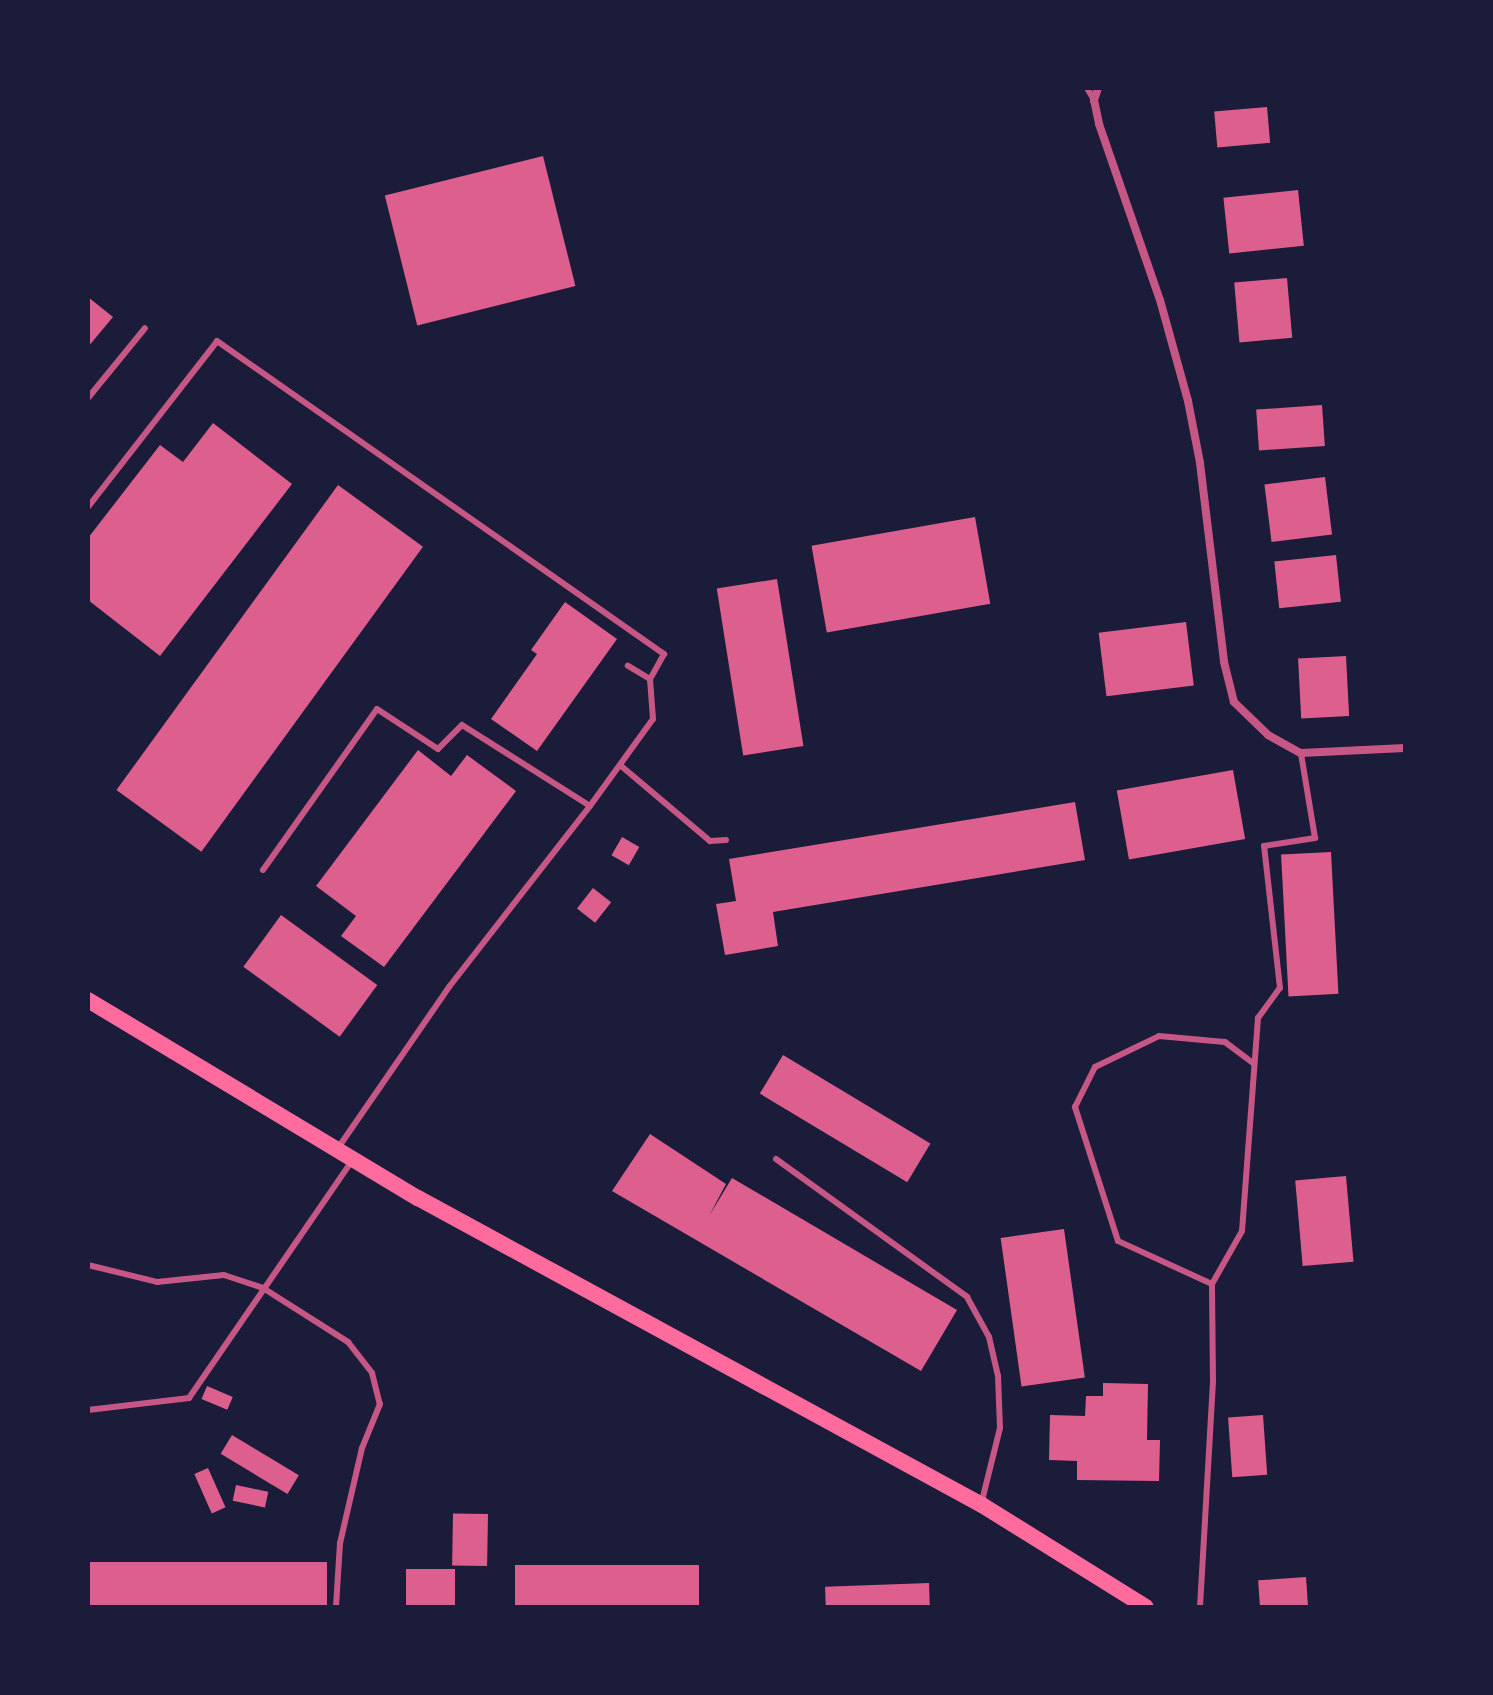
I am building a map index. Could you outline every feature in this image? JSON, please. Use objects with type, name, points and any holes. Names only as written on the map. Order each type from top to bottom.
[{"type":"main road","points":[[88,1000],[561,1278],[982,1505],[1146,1607]]},
{"type":"street","points":[[1098,88],[1094,100],[1099,124],[1160,300],[1188,401],[1200,463],[1224,662],[1234,702],[1268,735],[1301,753],[1405,748]]},
{"type":"lane","points":[[1087,88],[1094,100]]},
{"type":"lane","points":[[88,398],[145,328]]},
{"type":"lane","points":[[88,507],[217,341],[664,654],[650,679],[653,719],[590,806],[449,987],[338,1148]]},
{"type":"lane","points":[[628,666],[650,679]]},
{"type":"lane","points":[[263,870],[377,709],[438,749],[462,725],[590,806]]},
{"type":"lane","points":[[1200,1607],[1213,1382],[1212,1284],[1242,1231],[1258,1018],[1280,988],[1264,846],[1315,838],[1301,753]]},
{"type":"lane","points":[[620,765],[710,841],[726,840]]},
{"type":"lane","points":[[1212,1284],[1118,1241],[1075,1107],[1095,1067],[1159,1036],[1225,1042],[1254,1064]]},
{"type":"lane","points":[[88,1410],[189,1398],[354,1158]]},
{"type":"lane","points":[[776,1159],[967,1297],[989,1337],[998,1376],[1000,1428],[982,1505]]},
{"type":"lane","points":[[88,1265],[157,1282],[224,1275],[263,1288],[348,1342],[372,1373],[380,1404],[362,1448],[343,1530],[336,1607]]},
{"type":"building","points":[[1267,107],[1270,143],[1217,147],[1214,112]]},
{"type":"building","points":[[543,156],[575,286],[417,325],[385,195]]},
{"type":"building","points":[[1298,190],[1304,246],[1229,254],[1223,198]]},
{"type":"building","points":[[1287,278],[1292,338],[1239,342],[1234,283]]},
{"type":"building","points":[[88,297],[113,317],[88,347]]},
{"type":"building","points":[[1322,405],[1325,446],[1259,451],[1256,410]]},
{"type":"building","points":[[213,423],[292,484],[160,656],[88,600],[88,538],[160,445],[183,462]]},
{"type":"building","points":[[1325,477],[1332,535],[1272,542],[1264,484]]},
{"type":"building","points":[[338,485],[423,547],[201,852],[116,790]]},
{"type":"building","points":[[975,517],[990,604],[827,632],[812,546]]},
{"type":"building","points":[[1336,555],[1341,602],[1279,608],[1274,561]]},
{"type":"building","points":[[777,579],[803,746],[743,755],[717,589]]},
{"type":"building","points":[[565,602],[617,639],[537,751],[491,719],[537,654],[531,650]]},
{"type":"building","points":[[1186,622],[1194,686],[1106,696],[1099,633]]},
{"type":"building","points":[[1346,656],[1349,716],[1301,718],[1298,659]]},
{"type":"building","points":[[418,750],[451,776],[467,755],[516,791],[384,967],[341,936],[356,916],[316,886]]},
{"type":"building","points":[[1233,770],[1245,839],[1129,859],[1117,790]]},
{"type":"building","points":[[1075,802],[1085,860],[773,912],[778,946],[725,955],[716,904],[736,901],[729,859]]},
{"type":"building","points":[[622,837],[639,847],[629,865],[612,855]]},
{"type":"building","points":[[1331,852],[1338,994],[1289,996],[1281,855]]},
{"type":"building","points":[[593,888],[611,902],[595,923],[577,908]]},
{"type":"building","points":[[281,915],[377,985],[340,1037],[243,967]]},
{"type":"building","points":[[783,1055],[930,1144],[907,1182],[760,1094]]},
{"type":"building","points":[[650,1134],[726,1184],[709,1216],[732,1178],[957,1310],[921,1371],[612,1191]]},
{"type":"building","points":[[1346,1176],[1353,1262],[1303,1266],[1295,1180]]},
{"type":"building","points":[[1064,1229],[1085,1378],[1021,1386],[1001,1238]]},
{"type":"building","points":[[1103,1383],[1148,1384],[1147,1440],[1160,1440],[1159,1481],[1077,1480],[1077,1461],[1049,1460],[1050,1415],[1085,1416],[1086,1396],[1103,1396]]},
{"type":"building","points":[[207,1386],[233,1397],[227,1410],[202,1399]]},
{"type":"building","points":[[1263,1415],[1267,1475],[1232,1477],[1228,1417]]},
{"type":"building","points":[[232,1435],[299,1475],[288,1494],[221,1454]]},
{"type":"building","points":[[208,1468],[225,1507],[212,1513],[194,1474]]},
{"type":"building","points":[[236,1485],[268,1492],[265,1508],[233,1501]]},
{"type":"building","points":[[453,1513],[488,1514],[487,1566],[452,1565]]},
{"type":"building","points":[[88,1562],[327,1562],[327,1607],[88,1607]]},
{"type":"building","points":[[515,1565],[699,1565],[699,1607],[515,1607]]},
{"type":"building","points":[[406,1569],[455,1569],[455,1607],[406,1607]]},
{"type":"building","points":[[1306,1577],[1308,1607],[1260,1607],[1258,1580]]},
{"type":"building","points":[[929,1583],[930,1607],[826,1607],[825,1587]]}]
